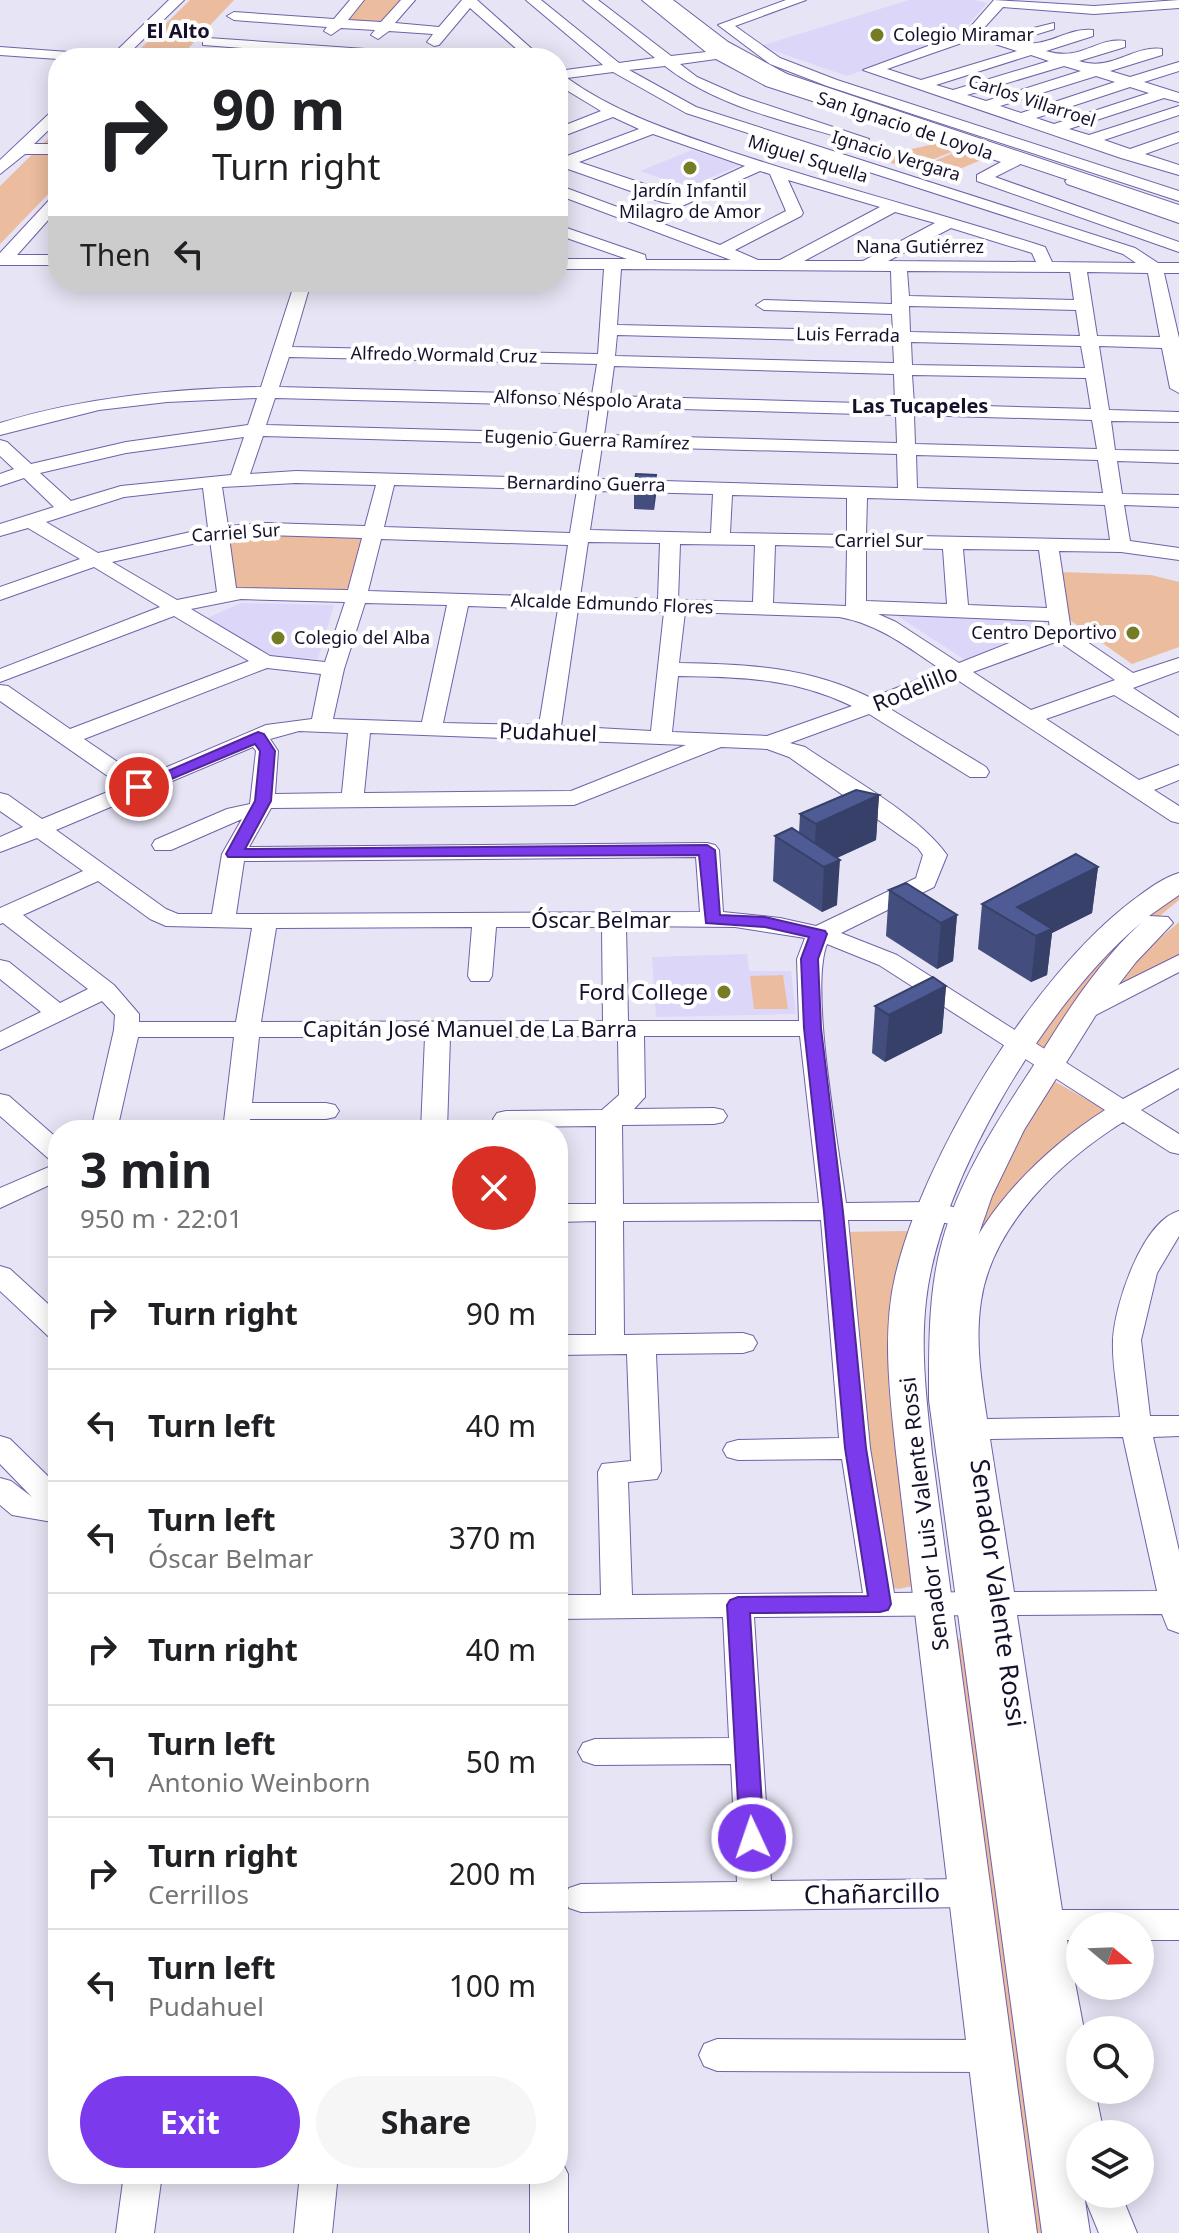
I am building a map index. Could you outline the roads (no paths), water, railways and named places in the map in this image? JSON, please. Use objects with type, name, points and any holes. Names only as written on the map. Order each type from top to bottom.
[{"type":"main road","name":"San Ignacio de Loyola","points":[[676,0],[737,51]]},
{"type":"main road","name":"San Ignacio de Loyola","points":[[645,2],[796,83],[1179,205]]},
{"type":"main road","name":"San Ignacio de Loyola","points":[[1078,173],[1179,211]]},
{"type":"main road","name":"Senador Luis Valente Rossi","points":[[1066,2233],[988,1604],[947,1400],[948,1305],[958,1244],[966,1218],[1036,1055],[1092,953],[1150,901],[1179,882]]},
{"type":"main road","name":"Senador Luis Valente Rossi","points":[[1013,2233],[914,1453],[906,1354],[912,1277],[930,1211],[959,1151],[1036,1055],[1081,1013],[1116,964],[1179,905]]},
{"type":"street","points":[[127,48],[177,0]]},
{"type":"street","points":[[248,0],[204,46],[262,45],[278,48]]},
{"type":"street","points":[[316,48],[357,0]]},
{"type":"street","points":[[360,48],[386,27],[408,0]]},
{"type":"street","points":[[430,48],[469,0],[524,48]]},
{"type":"street","name":"Ignacio Vergara","points":[[533,0],[613,68],[691,110],[822,155],[1011,211],[1129,251],[1155,268]]},
{"type":"street","points":[[739,0],[756,13],[799,0]]},
{"type":"street","points":[[550,15],[595,4],[645,2]]},
{"type":"street","points":[[976,33],[973,32],[999,3],[1094,10],[1177,6]]},
{"type":"street","points":[[595,4],[692,80],[735,99],[861,139]]},
{"type":"street","name":"San Ignacio de Loyola","points":[[756,13],[725,23],[737,51],[771,83],[1014,162],[1179,196]]},
{"type":"street","points":[[234,16],[291,15],[337,23],[443,31]]},
{"type":"street","points":[[259,48],[291,15]]},
{"type":"street","points":[[1000,41],[1049,26]]},
{"type":"street","points":[[832,83],[976,33],[1096,72],[1174,93]]},
{"type":"street","points":[[921,85],[1088,33]]},
{"type":"street","points":[[953,95],[1120,44]]},
{"type":"street","points":[[0,51],[48,54]]},
{"type":"street","points":[[568,75],[737,51]]},
{"type":"street","name":"San Ignacio de Loyola","points":[[737,51],[775,61],[1078,173],[1179,218]]},
{"type":"street","points":[[986,106],[1157,52]]},
{"type":"street","points":[[1020,118],[1179,66]]},
{"type":"street","name":"Carlos Villarroel","points":[[873,69],[1179,170]]},
{"type":"street","name":"Miguel Squella","points":[[568,89],[576,99],[759,166],[1039,250],[1046,267]]},
{"type":"street","points":[[1053,129],[1174,93]]},
{"type":"street","points":[[1090,140],[1179,110]]},
{"type":"street","points":[[568,129],[613,112]]},
{"type":"street","points":[[0,169],[48,123]]},
{"type":"street","points":[[723,250],[795,213],[777,172],[900,124]]},
{"type":"street","points":[[568,161],[652,129]]},
{"type":"street","points":[[975,229],[1039,198],[1078,173],[1177,139]]},
{"type":"street","points":[[21,149],[48,149]]},
{"type":"street","points":[[1014,162],[982,177],[1179,247]]},
{"type":"street","points":[[568,166],[682,201],[759,166]]},
{"type":"street","points":[[843,191],[887,175]]},
{"type":"street","points":[[568,194],[761,266]]},
{"type":"street","points":[[781,266],[894,206]]},
{"type":"street","points":[[2,260],[48,211]]},
{"type":"street","points":[[865,267],[950,222]]},
{"type":"street","points":[[568,233],[661,266]]},
{"type":"street","points":[[2,260],[48,260]]},
{"type":"street","name":"Nana Gutiérrez","points":[[568,264],[781,266],[818,286],[865,267],[1179,268]]},
{"type":"street","points":[[549,732],[606,360],[613,265]]},
{"type":"street","points":[[899,267],[908,492]]},
{"type":"street","points":[[1078,268],[1121,546]]},
{"type":"street","points":[[1155,268],[1174,343],[1179,388]]},
{"type":"street","points":[[764,305],[818,286],[900,305],[1084,305]]},
{"type":"street","points":[[239,479],[300,292]]},
{"type":"street","points":[[1159,292],[1179,292]]},
{"type":"street","name":"Luis Ferrada","points":[[606,330],[1174,343]]},
{"type":"street","points":[[997,338],[1001,372]]},
{"type":"street","name":"Alfredo Wormald Cruz","points":[[282,352],[1094,373]]},
{"type":"street","name":"Alfonso Néspolo Arata","points":[[0,429],[44,416],[126,402],[210,393],[269,392],[1179,417]]},
{"type":"street","name":"Eugenio Guerra Ramírez","points":[[0,480],[63,459],[139,444],[255,430],[1179,457]]},
{"type":"street","points":[[0,446],[66,507]]},
{"type":"street","name":"Bernardino Guerra","points":[[0,530],[66,507],[142,489],[239,479],[296,477],[1179,501]]},
{"type":"street","points":[[321,725],[333,669],[357,595],[386,481]]},
{"type":"street","points":[[212,482],[227,594]]},
{"type":"street","points":[[720,539],[723,487]]},
{"type":"street","points":[[857,491],[856,610],[958,613],[1060,624],[1124,684],[1179,728]]},
{"type":"street","points":[[29,520],[265,662],[333,669]]},
{"type":"street","name":"Carriel Sur","points":[[0,594],[94,559],[166,539],[219,532],[952,541],[1121,546],[1179,554]]},
{"type":"street","points":[[661,736],[671,606],[670,538]]},
{"type":"street","points":[[763,609],[765,540]]},
{"type":"street","points":[[952,541],[958,613]]},
{"type":"street","points":[[1048,544],[1060,624]]},
{"type":"street","name":"Alcalde Edmundo Flores","points":[[0,676],[174,608],[227,594],[255,592],[856,610],[883,623],[1179,816]]},
{"type":"street","points":[[431,729],[459,599]]},
{"type":"street","name":"Rodelillo","points":[[769,743],[871,706],[1034,640],[1060,624]]},
{"type":"street","points":[[67,738],[265,662]]},
{"type":"street","points":[[1029,718],[1179,664]]},
{"type":"street","points":[[668,669],[779,674],[815,684],[871,706],[978,772]]},
{"type":"street","points":[[0,691],[139,787]]},
{"type":"street","name":"Pudahuel","points":[[0,845],[287,727],[321,725],[549,732],[769,743],[797,752],[899,822],[926,843],[935,855],[926,882],[819,934]]},
{"type":"street","points":[[352,800],[360,726]]},
{"type":"street","points":[[223,922],[234,854],[262,805],[267,751],[258,737]]},
{"type":"street","points":[[163,845],[262,805],[352,800],[574,798],[721,739]]},
{"type":"street","points":[[1137,789],[1179,772]]},
{"type":"street","name":"Óscar Belmar","points":[[0,800],[165,918],[184,922],[712,919],[765,922],[819,934],[861,947],[888,960],[1179,1146]]},
{"type":"street","points":[[234,854],[707,850],[712,919]]},
{"type":"street","points":[[99,872],[3,916],[105,990],[127,1014],[127,1030],[106,1120]]},
{"type":"street","points":[[610,1345],[609,1117],[632,1097],[631,1036],[616,1028],[614,920]]},
{"type":"street","points":[[480,976],[484,921]]},
{"type":"street","points":[[237,1120],[247,1030],[265,922]]},
{"type":"street","points":[[819,934],[809,959],[812,1028],[834,1212],[855,1448],[880,1604]]},
{"type":"street","points":[[1081,1013],[1179,962]]},
{"type":"street","points":[[0,967],[59,1014]]},
{"type":"street","points":[[0,1042],[105,990]]},
{"type":"street","name":"Capitán José Manuel de La Barra","points":[[127,1030],[812,1028]]},
{"type":"street","points":[[434,1120],[438,1029]]},
{"type":"street","name":"Senador Valente Rossi","points":[[1082,2120],[988,1604],[965,1323],[977,1266],[1000,1225],[1035,1178],[1086,1132],[1179,1077]]},
{"type":"street","points":[[0,1102],[48,1144]]},
{"type":"street","points":[[246,1120],[326,1111]]},
{"type":"street","points":[[506,1119],[714,1116]]},
{"type":"street","points":[[0,1199],[48,1176]]},
{"type":"street","points":[[568,1213],[930,1211],[966,1218]]},
{"type":"street","points":[[568,1607],[988,1604],[1178,1609],[1136,1427],[1127,1340],[1136,1294],[1152,1255],[1179,1220]]},
{"type":"street","points":[[0,1275],[48,1320]]},
{"type":"street","points":[[568,1345],[743,1343]]},
{"type":"street","points":[[617,1606],[613,1472],[646,1471],[641,1344]]},
{"type":"street","points":[[974,1429],[1179,1426]]},
{"type":"street","points":[[0,1446],[40,1497]]},
{"type":"street","points":[[738,1450],[855,1448]]},
{"type":"street","points":[[738,1605],[755,1896]]},
{"type":"street","points":[[595,1752],[746,1751]]},
{"type":"street","name":"Chañarcillo","points":[[581,1898],[971,1893]]},
{"type":"street","points":[[1047,1925],[1179,1925]]},
{"type":"street","points":[[717,2055],[991,2056]]},
{"type":"street","points":[[135,2233],[142,2184]]},
{"type":"street","points":[[313,2233],[318,2184]]},
{"type":"street","points":[[549,2184],[549,2233]]},
{"type":"street","points":[[1108,2208],[1118,2233]]},
{"type":"place","name":"Colegio Miramar","points":[[877,35]]},
{"type":"place","name":"Jardín Infantil Milagro de Amor","points":[[690,168]]},
{"type":"place","name":"Centro Deportivo","points":[[1133,633]]},
{"type":"place","name":"Colegio del Alba","points":[[278,638]]},
{"type":"place","name":"Ford College","points":[[724,992]]},
{"type":"district","name":"El Alto","points":[[178,31]]},
{"type":"district","name":"Las Tucapeles","points":[[920,406]]}]
